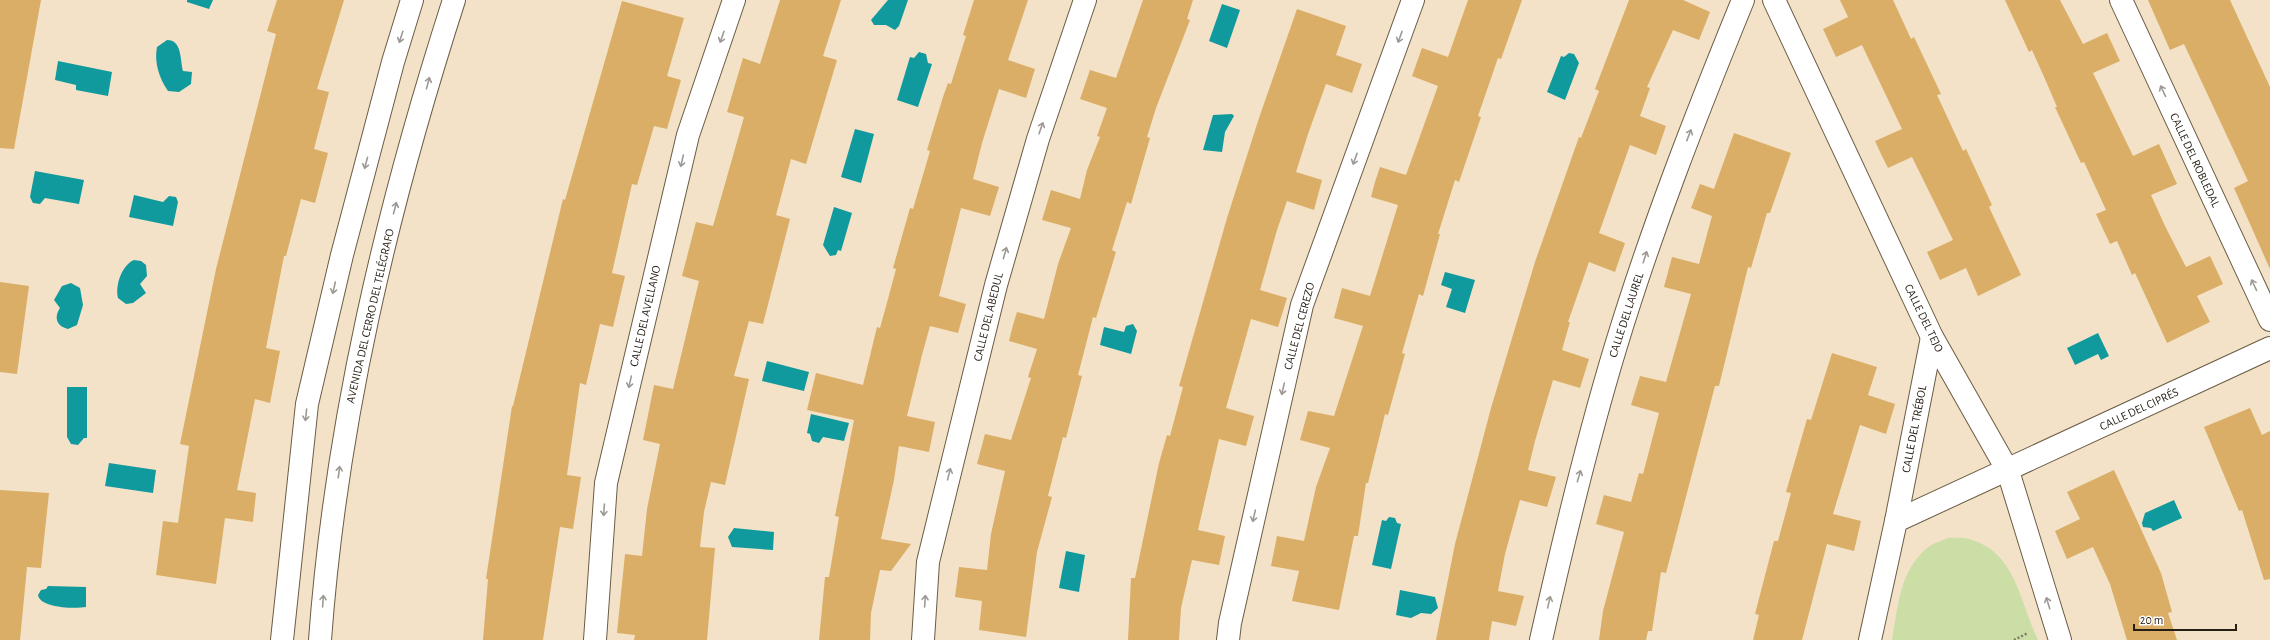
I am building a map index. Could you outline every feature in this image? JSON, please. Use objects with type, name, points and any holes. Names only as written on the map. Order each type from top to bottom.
[{"type":"street","points":[[282,640],[307,404],[342,255],[393,62],[412,0]]},
{"type":"street","name":"AVENIDA DEL CERRO DEL TELÉGRAFO","points":[[320,640],[326,564],[348,413],[379,266],[432,71],[454,0]]},
{"type":"street","name":"CALLE DEL AVELLANO","points":[[594,640],[606,483],[688,135],[734,0]]},
{"type":"street","name":"CALLE DEL ABEDUL","points":[[923,640],[928,562],[996,285],[1038,139],[1085,0]]},
{"type":"street","name":"CALLE DEL CEREZO","points":[[1228,640],[1231,615],[1302,305],[1413,0]]},
{"type":"street","name":"CALLE DEL LAUREL","points":[[1541,640],[1573,498],[1615,348],[1656,221],[1710,80],[1743,0]]},
{"type":"street","name":"CALLE DEL TEJO","points":[[1774,0],[1932,337],[2008,471],[2060,640]]},
{"type":"street","name":"CALLE DEL ROBLEDAL","points":[[2121,0],[2270,320]]},
{"type":"street","name":"CALLE DEL TRÉBOL","points":[[1870,640],[1896,521],[1932,337]]},
{"type":"street","name":"CALLE DEL CIPRÉS","points":[[2008,471],[2270,348]]},
{"type":"street","points":[[1896,521],[2008,471]]},
{"type":"green space","points":[[1948,538],[1963,538],[1972,540],[1987,547],[1998,556],[2015,581],[2038,640],[1892,640],[1901,591],[1910,568],[1928,547]]},
{"type":"water","points":[[187,0],[213,0],[209,9],[187,2]]},
{"type":"water","points":[[888,0],[908,0],[899,26],[895,30],[886,25],[874,25],[871,20]]},
{"type":"water","points":[[1222,4],[1240,10],[1227,48],[1209,41]]},
{"type":"water","points":[[167,40],[172,41],[178,47],[183,71],[192,72],[191,84],[179,92],[168,91],[158,70],[156,58],[157,47]]},
{"type":"water","points":[[919,52],[926,54],[928,63],[932,64],[918,107],[897,100],[910,57],[914,58]]},
{"type":"water","points":[[1569,53],[1574,54],[1579,63],[1565,100],[1547,92],[1561,56],[1564,57]]},
{"type":"water","points":[[58,61],[112,72],[108,96],[76,90],[76,85],[55,80]]},
{"type":"water","points":[[1232,114],[1234,116],[1225,132],[1222,152],[1203,150],[1213,115]]},
{"type":"water","points":[[855,129],[874,134],[861,183],[841,177]]},
{"type":"water","points":[[35,171],[84,180],[79,204],[45,198],[40,204],[33,203],[30,197]]},
{"type":"water","points":[[134,195],[163,202],[169,196],[176,197],[178,202],[173,226],[129,217]]},
{"type":"water","points":[[834,207],[852,213],[841,251],[838,250],[836,255],[830,256],[823,245]]},
{"type":"water","points":[[134,260],[141,261],[146,265],[147,276],[140,284],[146,293],[133,303],[126,304],[118,298],[117,293],[120,276],[126,266]]},
{"type":"water","points":[[1445,272],[1475,280],[1465,313],[1446,307],[1452,289],[1441,285]]},
{"type":"water","points":[[71,283],[80,288],[83,305],[77,325],[68,329],[61,326],[57,321],[57,315],[60,308],[54,300],[62,286]]},
{"type":"water","points":[[1133,324],[1137,331],[1131,354],[1100,345],[1104,327],[1124,332],[1126,326]]},
{"type":"water","points":[[2098,333],[2109,356],[2101,360],[2098,354],[2075,365],[2067,348]]},
{"type":"water","points":[[767,361],[809,372],[804,391],[762,381]]},
{"type":"water","points":[[67,387],[87,387],[87,438],[84,438],[78,445],[71,444],[67,437]]},
{"type":"water","points":[[811,414],[849,423],[844,441],[823,437],[819,443],[812,441],[810,434],[807,433]]},
{"type":"water","points":[[109,463],[156,470],[153,493],[105,486]]},
{"type":"water","points":[[2174,500],[2182,518],[2153,531],[2151,528],[2143,527],[2142,523],[2145,513]]},
{"type":"water","points":[[1389,517],[1395,518],[1397,523],[1401,524],[1391,569],[1372,565],[1382,520],[1386,521]]},
{"type":"water","points":[[734,528],[774,532],[773,550],[732,547],[728,537]]},
{"type":"water","points":[[1066,551],[1085,555],[1079,592],[1059,588]]},
{"type":"water","points":[[48,586],[86,587],[86,607],[66,608],[45,603],[38,595],[41,590],[46,589]]},
{"type":"water","points":[[1400,590],[1435,597],[1438,608],[1431,614],[1421,613],[1411,618],[1396,615]]},
{"type":"building","points":[[0,0],[41,0],[14,149],[0,148]]},
{"type":"building","points":[[277,0],[344,0],[317,89],[329,92],[314,149],[328,153],[315,203],[301,199],[286,256],[284,256],[266,348],[280,351],[270,403],[255,399],[237,490],[256,493],[253,522],[225,518],[216,584],[156,575],[163,521],[178,523],[189,446],[180,444],[216,269],[276,34],[267,31]]},
{"type":"building","points":[[780,0],[841,0],[823,56],[837,60],[806,164],[791,159],[776,215],[790,219],[763,324],[749,321],[734,376],[749,379],[725,485],[711,482],[704,512],[700,547],[715,548],[707,640],[634,640],[635,635],[617,633],[625,554],[642,556],[647,509],[660,444],[643,440],[654,385],[673,389],[699,281],[682,276],[696,222],[713,226],[744,117],[727,112],[732,95],[743,58],[760,64]]},
{"type":"building","points":[[974,0],[1028,0],[1008,60],[1035,69],[1026,98],[999,89],[982,143],[973,179],[999,187],[990,216],[961,208],[939,296],[966,304],[958,333],[930,326],[922,355],[907,416],[935,422],[929,452],[899,446],[894,480],[881,539],[911,544],[891,571],[880,570],[871,613],[870,640],[819,640],[825,577],[829,577],[839,517],[835,516],[854,420],[807,410],[816,373],[863,385],[877,327],[880,328],[896,269],[893,268],[910,208],[913,209],[930,151],[927,150],[948,83],[951,84],[966,36],[963,35]]},
{"type":"building","points":[[1143,0],[1193,0],[1187,19],[1190,20],[1156,108],[1147,137],[1150,138],[1131,204],[1127,202],[1112,250],[1116,252],[1096,318],[1093,317],[1078,375],[1082,376],[1066,438],[1063,437],[1048,496],[1052,497],[1037,552],[1026,637],[979,630],[982,601],[955,597],[959,567],[987,570],[991,534],[1005,471],[977,464],[985,434],[1011,440],[1031,378],[1028,377],[1037,349],[1009,341],[1013,325],[1017,312],[1044,319],[1058,264],[1071,228],[1042,220],[1051,190],[1080,199],[1087,170],[1100,137],[1097,136],[1107,108],[1080,99],[1090,70],[1116,78]]},
{"type":"building","points":[[1468,0],[1522,0],[1501,59],[1498,58],[1478,116],[1481,117],[1459,182],[1455,180],[1438,234],[1440,234],[1423,296],[1419,294],[1402,353],[1405,354],[1388,415],[1385,414],[1368,483],[1366,483],[1358,536],[1354,536],[1339,610],[1292,601],[1299,571],[1271,566],[1277,536],[1304,541],[1316,487],[1330,448],[1300,440],[1308,411],[1334,416],[1363,326],[1334,318],[1342,288],[1370,296],[1398,205],[1371,197],[1375,182],[1380,167],[1406,175],[1438,86],[1412,76],[1422,48],[1448,57]]},
{"type":"building","points":[[1629,0],[1683,0],[1710,12],[1699,40],[1673,30],[1647,87],[1650,88],[1640,116],[1666,126],[1656,155],[1630,145],[1599,233],[1625,243],[1615,272],[1589,262],[1568,322],[1570,322],[1562,350],[1589,359],[1580,388],[1553,380],[1535,441],[1528,470],[1556,477],[1547,507],[1520,500],[1505,554],[1498,591],[1524,596],[1516,626],[1492,621],[1489,640],[1436,640],[1455,544],[1491,408],[1535,262],[1579,137],[1581,138],[1599,91],[1595,89]]},
{"type":"building","points":[[1840,0],[1893,0],[1911,39],[1914,37],[1941,94],[1937,95],[1963,151],[1966,149],[1992,205],[1989,207],[2021,275],[1978,296],[1966,268],[1940,280],[1927,252],[1953,240],[1912,157],[1888,168],[1875,141],[1902,129],[1862,45],[1836,57],[1823,29],[1848,17]]},
{"type":"building","points":[[2005,0],[2060,0],[2083,44],[2107,33],[2120,61],[2093,73],[2133,156],[2159,144],[2177,184],[2151,195],[2165,226],[2186,267],[2210,256],[2223,284],[2197,296],[2210,322],[2167,343],[2135,273],[2132,275],[2117,241],[2110,244],[2096,214],[2106,210],[2084,162],[2081,163],[2055,107],[2057,107],[2032,50],[2029,52]]},
{"type":"building","points":[[2148,0],[2230,0],[2270,87],[2270,269],[2234,188],[2248,181],[2184,44],[2170,50]]},
{"type":"building","points":[[622,1],[684,18],[667,76],[681,80],[667,129],[654,126],[637,185],[632,184],[612,273],[625,276],[613,327],[600,324],[586,385],[580,383],[567,475],[581,477],[573,529],[560,527],[543,640],[483,640],[488,579],[486,579],[512,406],[563,199],[565,200]]},
{"type":"building","points":[[1297,9],[1346,26],[1336,55],[1362,64],[1352,93],[1326,84],[1308,134],[1296,172],[1322,180],[1314,210],[1287,201],[1277,230],[1260,290],[1287,298],[1278,327],[1251,319],[1226,408],[1254,416],[1246,446],[1219,439],[1198,530],[1225,536],[1219,565],[1192,560],[1181,608],[1179,640],[1128,640],[1131,578],[1135,578],[1159,463],[1167,435],[1170,436],[1183,387],[1179,386],[1227,218],[1259,118]]},
{"type":"building","points":[[1734,133],[1791,153],[1770,213],[1767,213],[1751,268],[1748,267],[1719,386],[1715,386],[1666,573],[1661,572],[1652,631],[1648,631],[1646,640],[1599,640],[1603,611],[1624,532],[1596,524],[1604,495],[1631,502],[1639,473],[1643,474],[1659,413],[1631,405],[1640,376],[1666,382],[1691,294],[1664,287],[1672,257],[1699,264],[1712,216],[1691,208],[1700,184],[1714,189]]},
{"type":"building","points":[[0,282],[29,286],[17,374],[0,372]]},
{"type":"building","points":[[1832,353],[1877,367],[1868,395],[1895,404],[1886,434],[1860,425],[1833,514],[1861,521],[1854,551],[1827,544],[1802,640],[1753,640],[1759,615],[1755,614],[1774,541],[1778,541],[1791,493],[1786,492],[1807,419],[1811,420]]},
{"type":"building","points":[[2250,408],[2262,435],[2270,431],[2270,579],[2264,580],[2242,510],[2239,511],[2204,427]]},
{"type":"building","points":[[2114,470],[2161,573],[2172,612],[2168,613],[2177,640],[2127,640],[2110,584],[2093,547],[2067,559],[2055,531],[2080,519],[2067,492]]},
{"type":"building","points":[[0,490],[49,493],[41,568],[27,567],[20,640],[0,640]]}]
